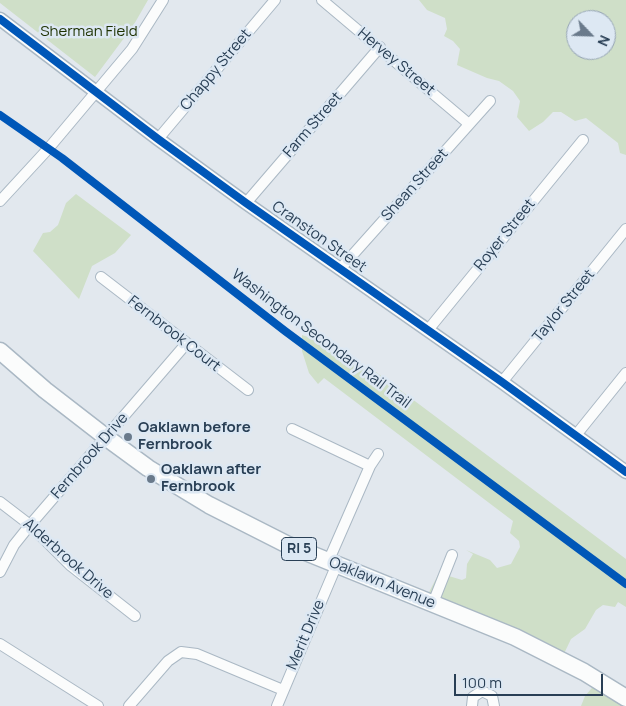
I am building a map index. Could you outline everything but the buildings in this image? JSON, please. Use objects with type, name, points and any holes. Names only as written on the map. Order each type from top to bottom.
[{"type":"main road","name":"Oaklawn Avenue","points":[[0,351],[45,390],[106,438],[148,468],[209,505],[255,530],[531,645],[584,672],[626,698]]},
{"type":"street","points":[[0,201],[48,149],[132,49],[163,0]]},
{"type":"street","name":"Chappy Street","points":[[158,139],[275,0]]},
{"type":"street","name":"Hervey Street","points":[[322,0],[469,124]]},
{"type":"street","name":"Cranston Street","points":[[0,19],[95,92],[246,203],[502,382],[626,472]]},
{"type":"street","name":"Farm Street","points":[[246,203],[380,47]]},
{"type":"street","name":"Shean Street","points":[[340,269],[490,101]]},
{"type":"street","name":"Royer Street","points":[[428,330],[583,140]]},
{"type":"street","name":"Taylor Street","points":[[502,382],[626,229]]},
{"type":"street","name":"Fernbrook Court","points":[[100,277],[248,390]]},
{"type":"street","name":"Fernbrook Drive","points":[[0,572],[14,545],[186,344]]},
{"type":"street","points":[[576,435],[626,372]]},
{"type":"street","points":[[292,429],[370,466]]},
{"type":"street","name":"Merit Drive","points":[[277,706],[370,466],[378,454]]},
{"type":"street","name":"Alderbrook Drive","points":[[0,502],[30,526],[70,565],[135,616]]},
{"type":"street","points":[[433,603],[452,555]]},
{"type":"street","points":[[0,644],[98,706]]},
{"type":"street","points":[[129,706],[168,661],[181,652],[197,654],[283,690]]},
{"type":"street","points":[[472,706],[473,697],[482,691],[492,696],[494,706]]},
{"type":"green space","name":"Sherman Field","points":[[0,0],[148,0],[133,26],[95,77],[0,3]]},
{"type":"green space","points":[[419,0],[626,0],[626,155],[620,153],[618,143],[586,118],[575,121],[561,112],[553,112],[543,122],[529,131],[517,117],[520,101],[513,91],[499,81],[457,65],[460,49],[453,41],[444,36],[447,29],[445,18],[427,10]]},
{"type":"green space","points":[[76,194],[131,235],[115,253],[92,266],[79,299],[33,251],[43,233],[50,232],[58,225],[66,203]]},
{"type":"green space","points":[[302,335],[314,339],[372,369],[626,559],[626,607],[618,602],[615,607],[603,605],[596,610],[585,629],[571,639],[561,660],[425,600],[439,573],[462,580],[466,578],[467,564],[473,554],[466,550],[490,560],[497,568],[511,564],[520,547],[519,541],[510,533],[513,521],[324,378],[318,384],[309,373],[302,351]]},
{"type":"green space","points":[[597,682],[626,706],[581,706],[585,696]]},
{"type":"cycle path","points":[[0,19],[246,203],[502,382],[626,472]]},
{"type":"cycle path","name":"Washington Secondary Rail Trail","points":[[0,115],[62,158],[285,331],[626,584]]},
{"type":"place","name":"Oaklawn before Fernbrook","points":[[128,437]]},
{"type":"place","name":"Oaklawn after Fernbrook","points":[[151,479]]}]
